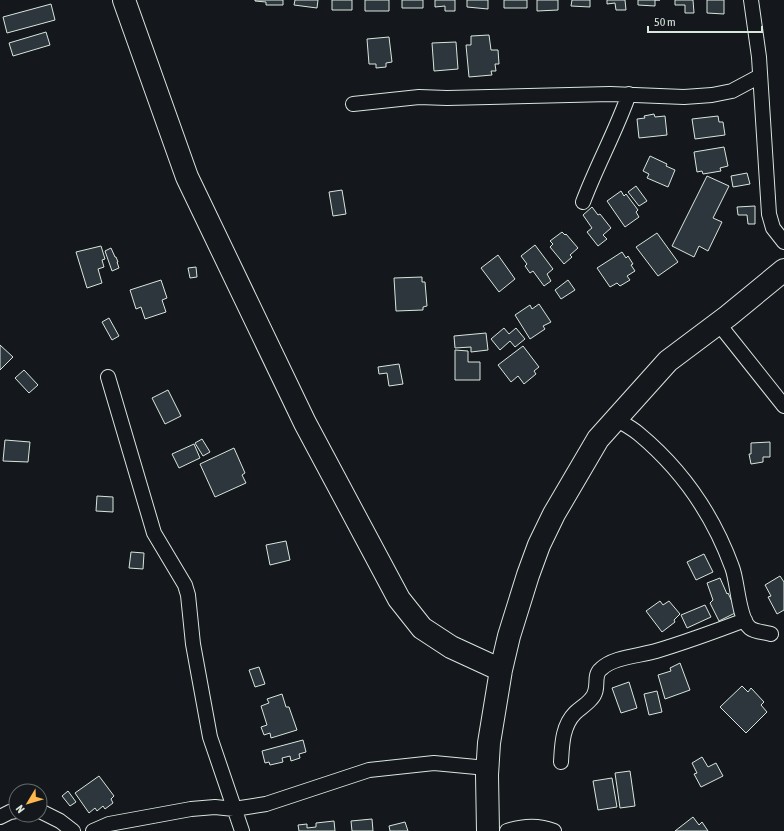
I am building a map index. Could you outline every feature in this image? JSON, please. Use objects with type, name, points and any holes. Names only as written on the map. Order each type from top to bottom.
[{"type":"main road","points":[[124,0],[187,177],[305,423],[399,599],[422,628],[451,647],[501,670]]},
{"type":"main road","points":[[488,831],[487,768],[489,743],[501,670],[509,636],[539,545],[554,514],[598,439],[668,361],[784,270]]},
{"type":"street","points":[[751,0],[760,76],[769,214],[773,228],[784,242]]},
{"type":"street","points":[[354,104],[418,96],[447,98],[629,94],[684,97],[712,96],[732,91],[760,76]]},
{"type":"street","points":[[583,202],[617,127],[629,94]]},
{"type":"street","points":[[718,323],[784,406]]},
{"type":"street","points":[[108,377],[154,533],[185,585],[188,595],[193,644],[210,736],[242,831]]},
{"type":"street","points":[[616,419],[638,434],[676,470],[704,508],[733,568],[745,620],[750,628],[771,634]]},
{"type":"street","points":[[561,762],[563,740],[567,724],[574,714],[595,695],[597,689],[597,673],[600,669],[607,664],[655,651],[745,620]]},
{"type":"street","points":[[93,831],[109,824],[191,809],[215,807],[234,809],[266,804],[370,770],[434,763],[487,768]]},
{"type":"street","points":[[48,815],[60,821],[73,831]]},
{"type":"street","points":[[507,831],[520,827],[546,828],[554,831]]},
{"type":"building","points":[[255,0],[283,0],[283,5],[266,5],[266,2]]},
{"type":"building","points":[[295,0],[318,0],[317,8],[294,5]]},
{"type":"building","points":[[332,0],[352,0],[352,10],[332,10]]},
{"type":"building","points":[[365,0],[389,0],[389,11],[365,11]]},
{"type":"building","points":[[402,0],[423,0],[423,8],[402,8]]},
{"type":"building","points":[[435,0],[455,0],[455,11],[445,11],[445,6],[435,7]]},
{"type":"building","points":[[467,0],[488,0],[488,9],[467,7]]},
{"type":"building","points":[[504,0],[527,0],[527,8],[504,8]]},
{"type":"building","points":[[537,0],[558,0],[558,10],[537,11]]},
{"type":"building","points":[[572,0],[590,0],[590,7],[571,6]]},
{"type":"building","points":[[607,0],[625,0],[626,10],[616,10],[615,3],[607,4]]},
{"type":"building","points":[[638,0],[655,0],[655,6],[638,5]]},
{"type":"building","points":[[675,0],[693,0],[694,13],[685,13],[685,5],[675,5]]},
{"type":"building","points":[[707,0],[724,0],[724,14],[707,13]]},
{"type":"building","points":[[51,4],[55,20],[7,33],[3,17]]},
{"type":"building","points":[[46,32],[50,45],[13,56],[9,43]]},
{"type":"building","points":[[489,35],[491,50],[498,50],[499,64],[495,64],[496,71],[491,71],[492,75],[469,77],[466,45],[471,45],[471,36]]},
{"type":"building","points":[[389,37],[392,62],[386,63],[386,67],[376,68],[376,64],[369,64],[367,39]]},
{"type":"building","points":[[456,42],[458,69],[434,71],[432,43]]},
{"type":"building","points":[[654,114],[655,117],[665,116],[667,135],[639,138],[637,119],[645,118],[644,116]]},
{"type":"building","points":[[718,116],[719,122],[723,122],[725,135],[695,139],[692,119]]},
{"type":"building","points":[[724,147],[728,166],[720,168],[721,171],[703,174],[702,171],[697,172],[694,152]]},
{"type":"building","points":[[650,156],[667,164],[666,166],[675,170],[668,187],[647,178],[649,174],[643,171]]},
{"type":"building","points":[[747,173],[750,184],[733,187],[731,176]]},
{"type":"building","points":[[707,176],[729,186],[713,218],[722,222],[708,251],[699,246],[694,257],[672,246]]},
{"type":"building","points":[[636,186],[647,201],[639,206],[628,192]]},
{"type":"building","points":[[342,190],[346,214],[333,216],[329,192]]},
{"type":"building","points":[[621,191],[624,196],[626,194],[638,210],[636,212],[639,217],[625,227],[607,201]]},
{"type":"building","points":[[755,206],[755,224],[748,224],[747,215],[738,215],[737,207]]},
{"type":"building","points":[[592,207],[598,215],[600,214],[611,228],[603,235],[607,239],[598,246],[587,232],[592,228],[583,215]]},
{"type":"building","points":[[562,232],[565,235],[566,234],[578,248],[570,255],[572,257],[564,264],[550,247],[553,244],[550,241]]},
{"type":"building","points":[[657,233],[678,262],[658,276],[636,247]]},
{"type":"building","points":[[535,245],[553,269],[547,274],[551,281],[544,286],[533,271],[530,273],[525,266],[527,264],[521,256]]},
{"type":"building","points":[[101,246],[105,259],[102,260],[104,267],[98,269],[102,283],[87,288],[76,252]]},
{"type":"building","points":[[111,248],[118,262],[119,268],[112,271],[105,251]]},
{"type":"building","points":[[622,252],[626,258],[628,256],[635,271],[627,276],[630,280],[620,286],[617,283],[610,287],[597,268]]},
{"type":"building","points":[[498,255],[515,279],[499,292],[481,268]]},
{"type":"building","points":[[196,267],[197,277],[190,278],[188,268]]},
{"type":"building","points":[[422,277],[422,282],[425,282],[427,306],[423,307],[423,310],[396,311],[394,278]]},
{"type":"building","points":[[161,280],[167,298],[162,300],[166,312],[145,319],[141,307],[136,309],[130,290]]},
{"type":"building","points":[[568,280],[575,290],[561,299],[555,290]]},
{"type":"building","points":[[539,304],[551,322],[543,326],[545,329],[530,339],[515,315],[530,305],[532,309]]},
{"type":"building","points":[[109,318],[119,336],[112,340],[102,322]]},
{"type":"building","points":[[504,328],[509,334],[516,328],[525,339],[515,347],[510,341],[500,350],[491,339]]},
{"type":"building","points":[[486,333],[488,350],[471,352],[471,347],[455,348],[454,336]]},
{"type":"building","points":[[0,345],[13,357],[0,370]]},
{"type":"building","points":[[523,346],[539,367],[534,371],[536,374],[524,384],[518,376],[511,382],[498,365]]},
{"type":"building","points":[[455,350],[468,351],[468,362],[480,362],[480,380],[455,380]]},
{"type":"building","points":[[399,364],[403,384],[389,386],[387,373],[379,374],[378,367]]},
{"type":"building","points":[[24,370],[38,385],[29,393],[15,378]]},
{"type":"building","points":[[168,390],[181,416],[165,424],[152,398]]},
{"type":"building","points":[[202,439],[210,452],[203,456],[195,443]]},
{"type":"building","points":[[5,440],[30,442],[28,462],[3,461]]},
{"type":"building","points":[[770,442],[770,457],[763,457],[763,462],[751,464],[749,454],[751,454],[751,443]]},
{"type":"building","points":[[194,444],[200,458],[179,468],[172,454]]},
{"type":"building","points":[[234,448],[245,473],[242,475],[246,483],[215,497],[200,464]]},
{"type":"building","points":[[97,496],[113,497],[113,512],[96,511]]},
{"type":"building","points":[[286,541],[290,560],[270,565],[266,545]]},
{"type":"building","points":[[131,552],[144,553],[143,569],[129,568]]},
{"type":"building","points":[[704,554],[713,572],[696,580],[687,562]]},
{"type":"building","points":[[780,576],[784,582],[784,610],[777,614],[768,597],[771,596],[765,585]]},
{"type":"building","points":[[720,578],[737,612],[719,621],[710,603],[713,600],[707,583]]},
{"type":"building","points":[[660,601],[663,605],[669,601],[680,614],[674,620],[675,622],[662,632],[646,611]]},
{"type":"building","points":[[705,605],[711,617],[687,628],[681,615]]},
{"type":"building","points":[[680,663],[690,690],[665,699],[658,675],[671,671],[670,668]]},
{"type":"building","points":[[259,667],[265,684],[255,687],[249,670]]},
{"type":"building","points":[[629,682],[637,708],[621,713],[612,688]]},
{"type":"building","points":[[742,686],[748,692],[751,688],[764,702],[761,705],[767,712],[746,733],[720,707]]},
{"type":"building","points":[[657,691],[662,712],[649,715],[644,694]]},
{"type":"building","points":[[282,694],[286,707],[289,707],[297,730],[271,738],[270,733],[264,735],[261,727],[267,725],[261,706],[269,703],[267,699]]},
{"type":"building","points":[[303,740],[306,752],[299,754],[300,758],[291,761],[290,756],[282,758],[283,762],[270,765],[269,762],[265,763],[262,751]]},
{"type":"building","points":[[702,757],[708,767],[716,763],[723,776],[701,787],[694,774],[697,773],[692,763]]},
{"type":"building","points":[[630,771],[635,806],[620,808],[615,773]]},
{"type":"building","points":[[99,776],[114,796],[111,799],[113,803],[105,809],[103,806],[97,811],[95,808],[89,813],[75,793]]},
{"type":"building","points":[[612,778],[617,807],[598,810],[593,781]]},
{"type":"building","points":[[68,791],[76,802],[70,806],[62,796]]},
{"type":"building","points":[[693,817],[699,825],[702,822],[708,831],[675,831]]},
{"type":"building","points":[[372,819],[373,831],[352,831],[351,821]]},
{"type":"building","points":[[334,821],[335,831],[299,831],[298,825],[307,824],[307,828],[316,827],[316,823]]},
{"type":"building","points":[[405,822],[408,831],[390,831],[389,826]]}]
